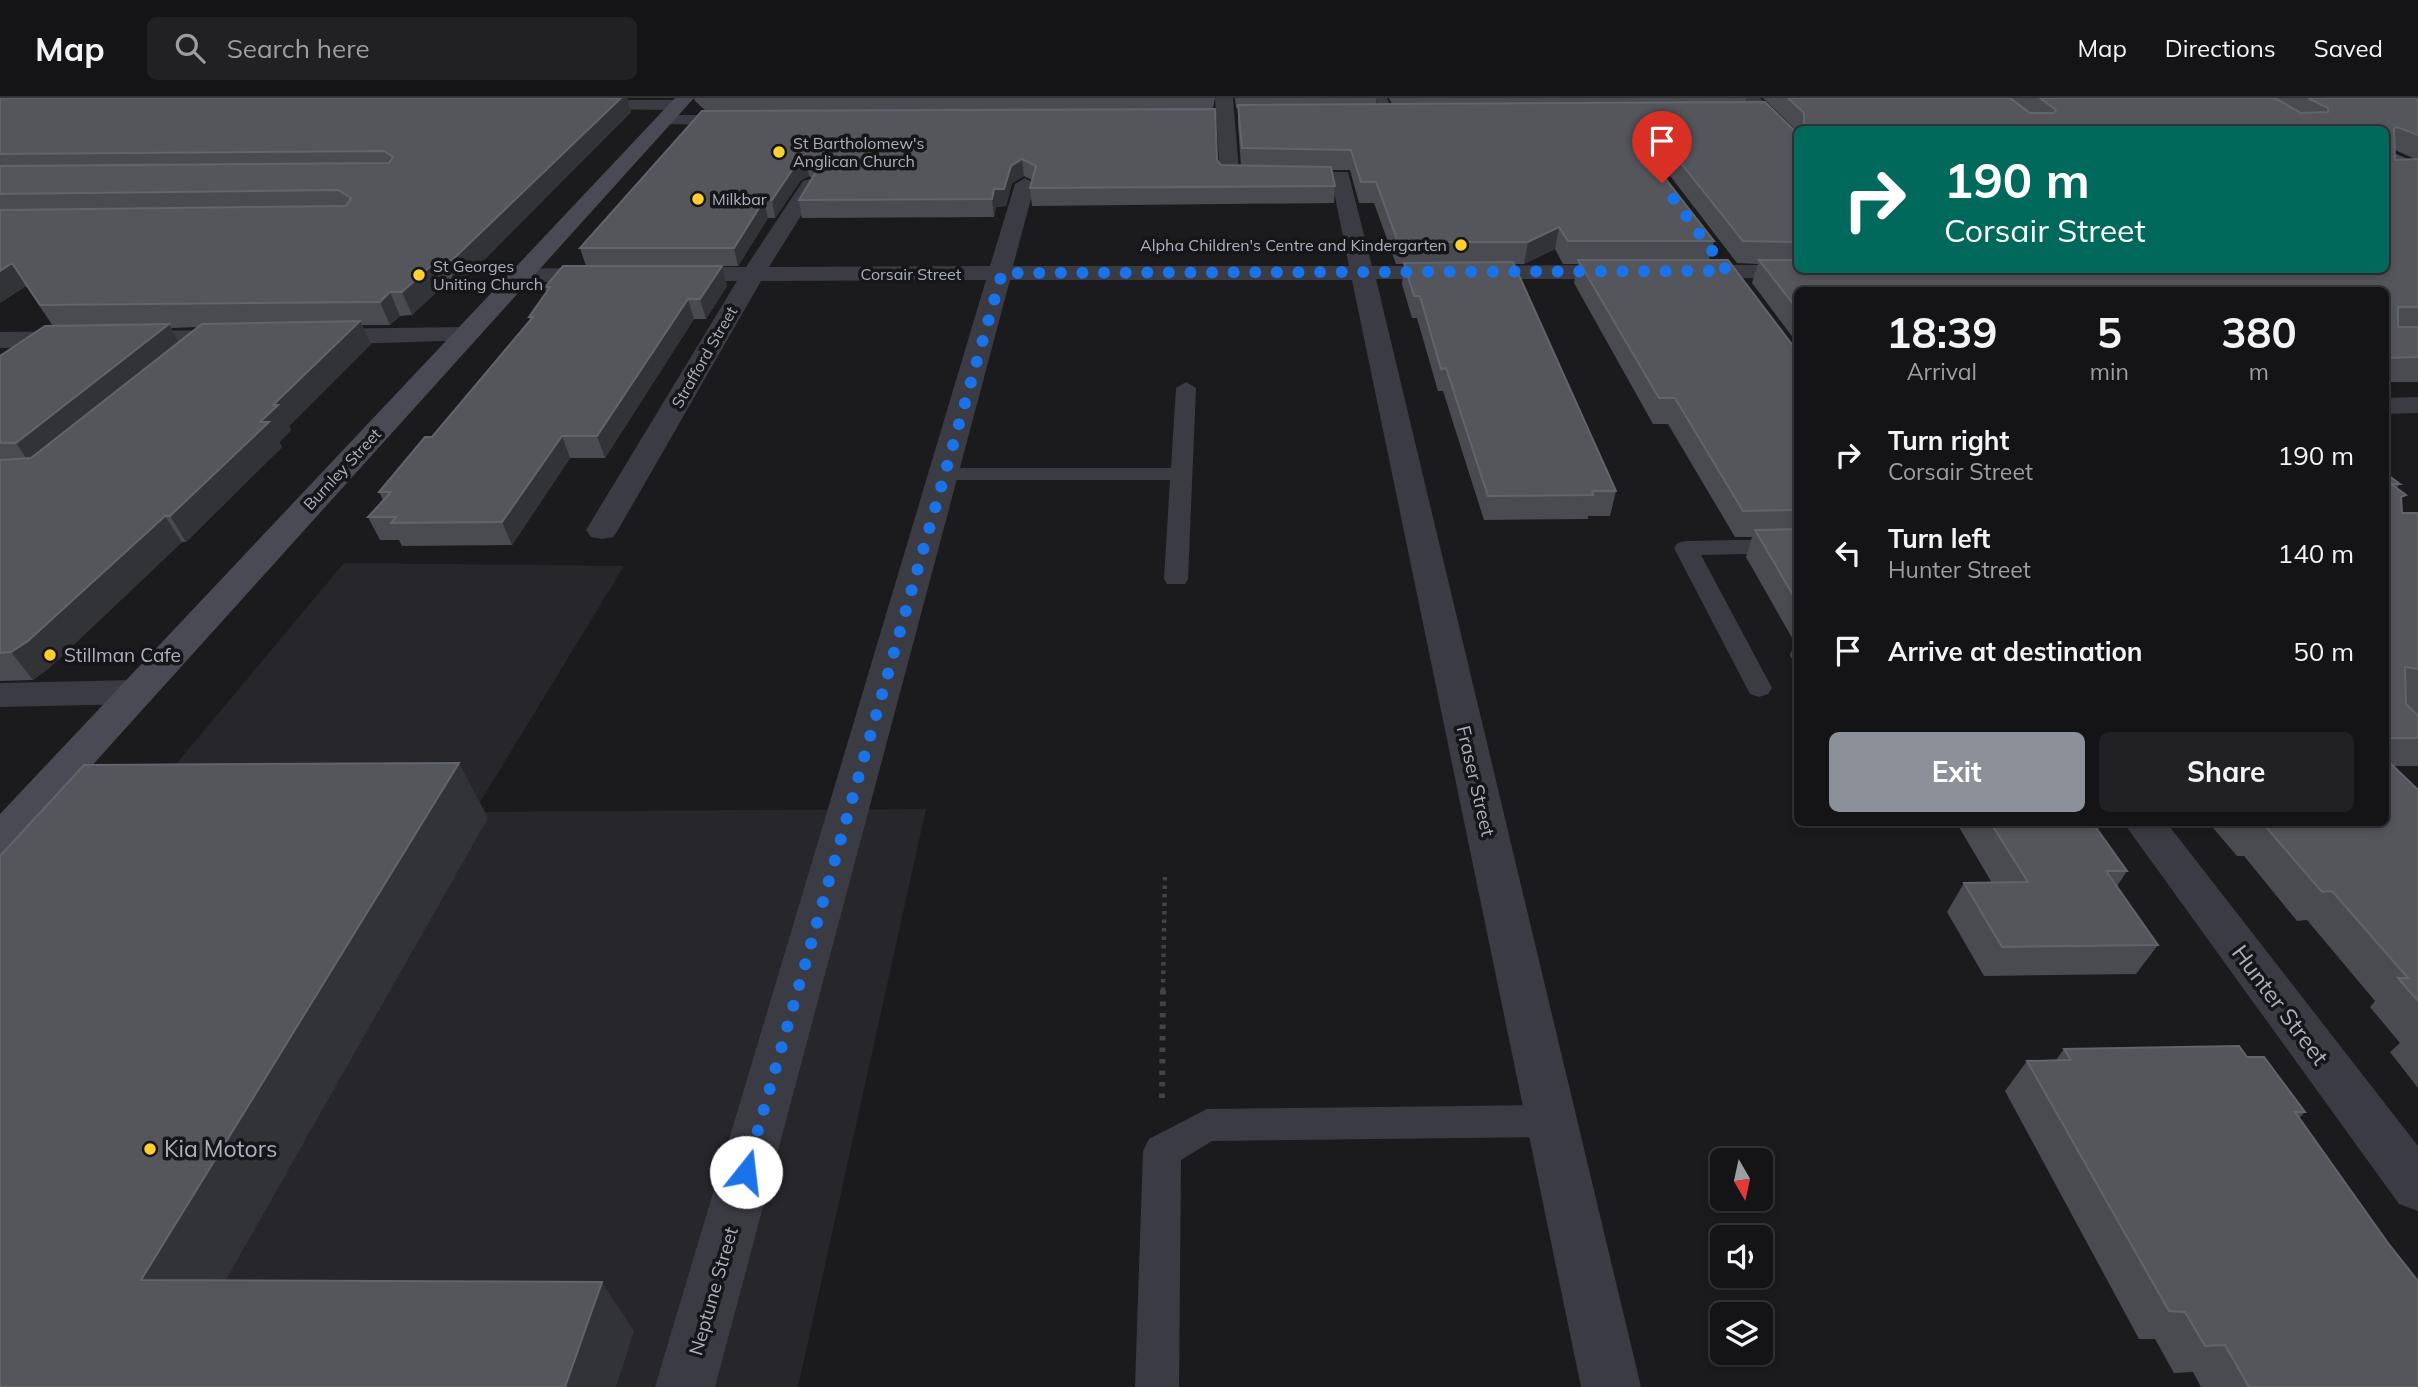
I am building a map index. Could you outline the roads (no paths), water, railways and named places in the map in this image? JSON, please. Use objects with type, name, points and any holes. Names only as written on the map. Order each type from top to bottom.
[{"type":"main road","name":"Burnley Street","points":[[0,840],[682,101]]},
{"type":"main road","points":[[2397,166],[2418,187]]},
{"type":"street","points":[[564,105],[682,101]]},
{"type":"street","points":[[1746,105],[1765,113],[1794,141]]},
{"type":"street","points":[[1201,117],[1230,110]]},
{"type":"street","name":"Fraser Street","points":[[1230,110],[1230,177],[1341,176],[1611,1387]]},
{"type":"street","points":[[664,120],[758,120]]},
{"type":"street","name":"Neptune Street","points":[[685,1387],[1025,184]]},
{"type":"street","name":"Strafford Street","points":[[602,530],[753,274],[810,185]]},
{"type":"street","points":[[1713,252],[1748,299]]},
{"type":"street","name":"Corsair Street","points":[[521,276],[1794,272]]},
{"type":"street","points":[[294,337],[465,335]]},
{"type":"street","points":[[0,340],[266,338]]},
{"type":"street","points":[[2389,405],[2418,405]]},
{"type":"street","points":[[0,695],[135,692]]},
{"type":"street","name":"Hunter Street","points":[[2146,826],[2418,1187]]},
{"type":"lane","points":[[184,359],[210,338]]},
{"type":"lane","points":[[29,360],[58,339]]},
{"type":"lane","points":[[1176,579],[1186,388]]},
{"type":"lane","points":[[945,474],[1182,474]]},
{"type":"lane","points":[[1759,688],[1686,548],[1794,546]]},
{"type":"lane","points":[[1157,1387],[1162,1151],[1207,1125],[1551,1121]]},
{"type":"place","name":"St Bartholomew's Anglican Church","points":[[779,152]]},
{"type":"place","name":"Milkbar","points":[[698,199]]},
{"type":"place","name":"Alpha Children's Centre and Kindergarten","points":[[1461,245]]},
{"type":"place","name":"St Georges Uniting Church","points":[[419,275]]},
{"type":"place","name":"Stillman Cafe","points":[[50,655]]},
{"type":"place","name":"Kia Motors","points":[[150,1149]]}]
